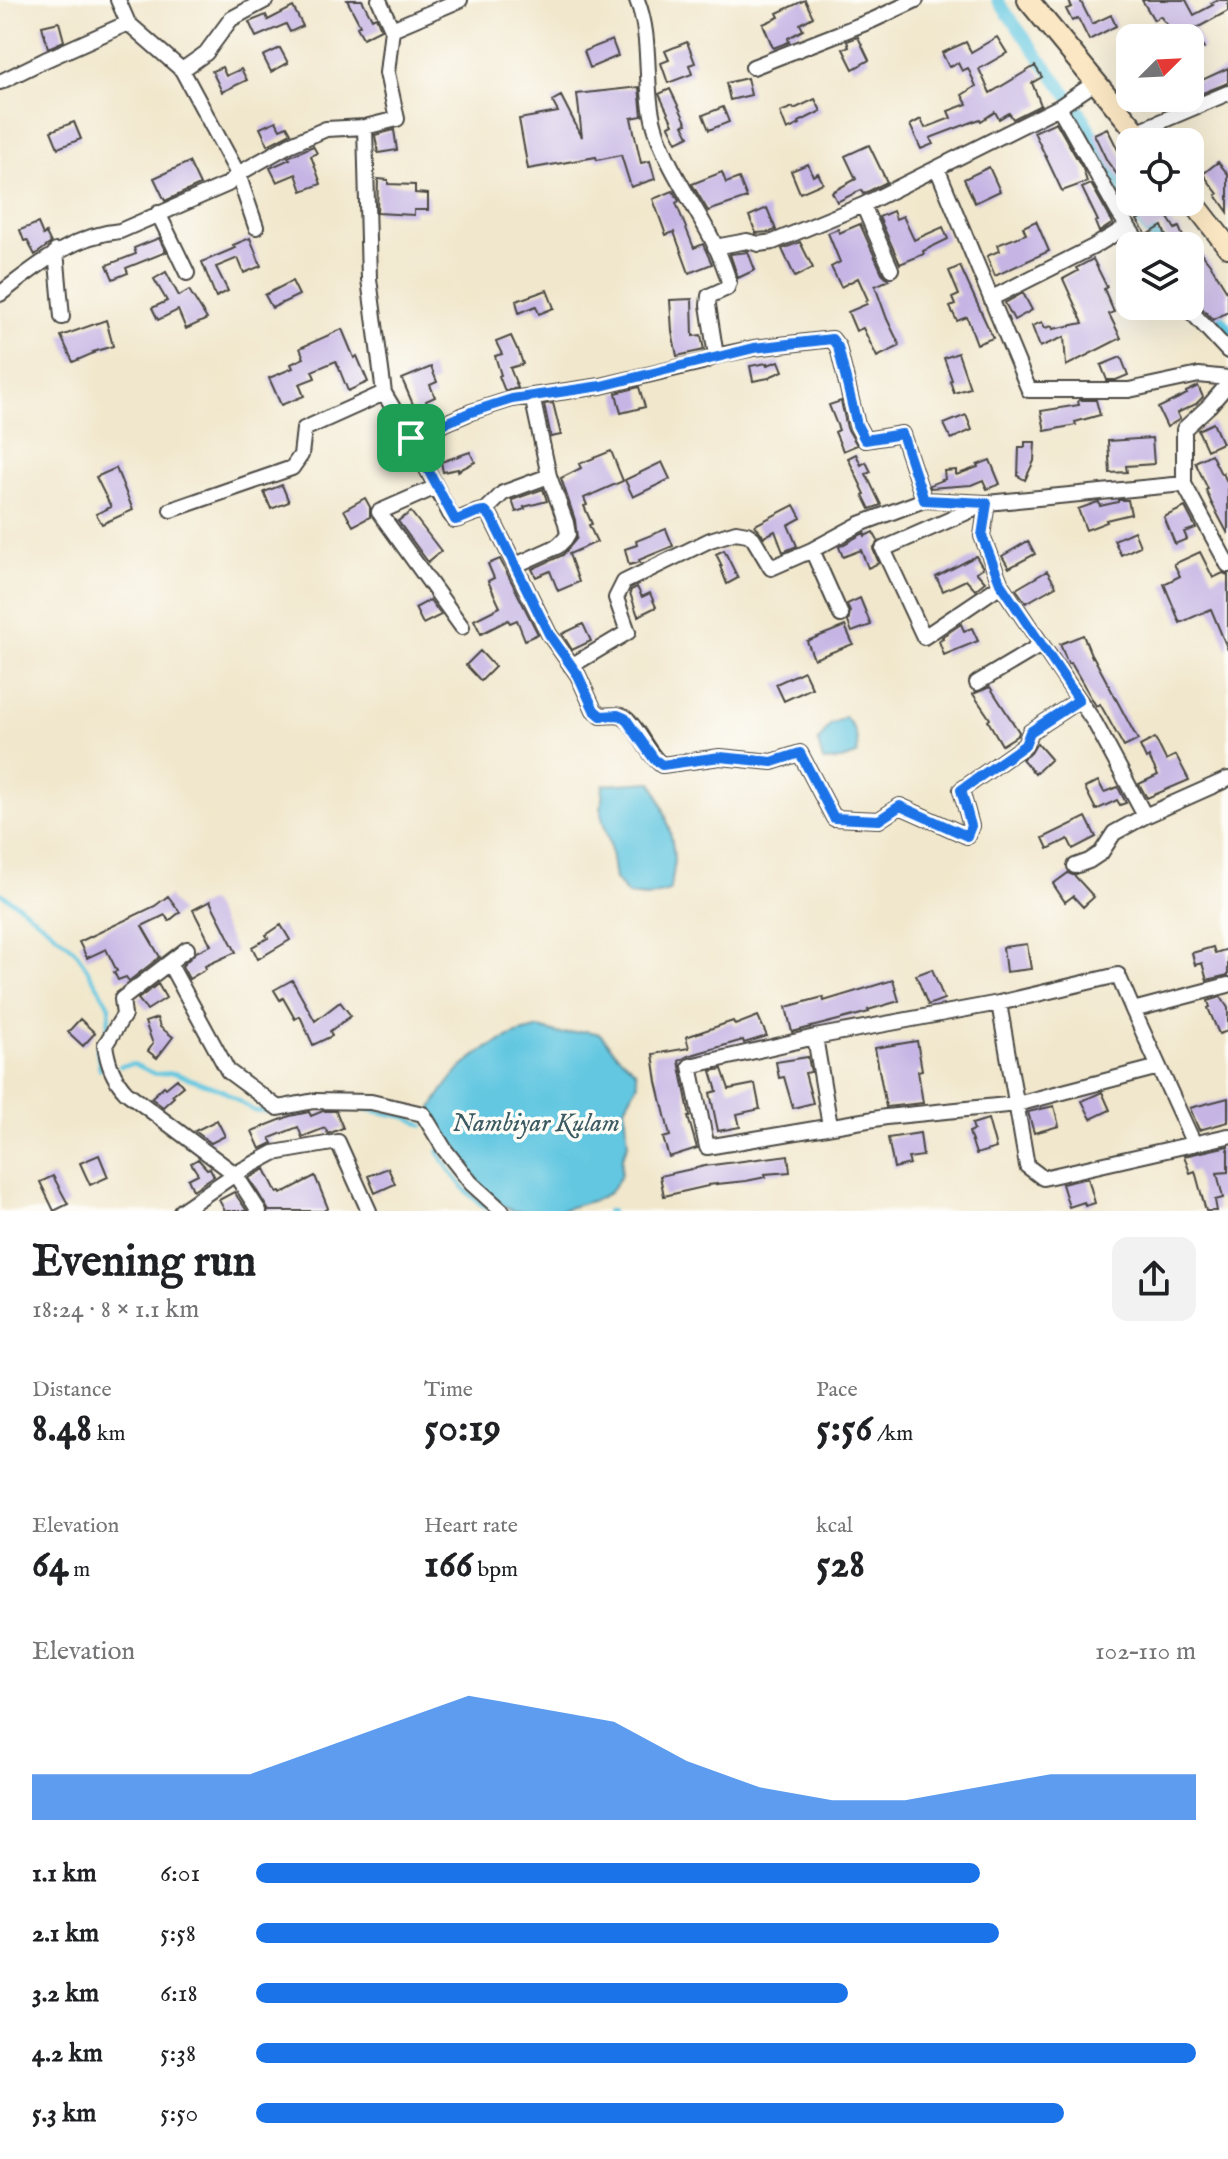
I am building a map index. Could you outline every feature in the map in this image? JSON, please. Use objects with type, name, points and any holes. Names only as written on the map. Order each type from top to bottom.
[{"type":"main road","points":[[1028,0],[1133,128]]},
{"type":"main road","points":[[1204,216],[1228,247]]},
{"type":"street","points":[[118,0],[128,23],[182,70],[238,174],[256,227]]},
{"type":"street","points":[[182,70],[206,53],[231,19],[266,0]]},
{"type":"street","points":[[0,294],[56,251],[101,233],[120,231],[228,184],[238,174],[289,145],[326,129],[365,127],[397,119],[387,73],[392,29],[379,0]]},
{"type":"street","points":[[392,29],[460,0]]},
{"type":"street","points":[[637,0],[644,22],[654,124],[662,147],[715,247],[729,282],[727,288],[709,296],[716,356]]},
{"type":"street","points":[[753,67],[916,0]]},
{"type":"street","points":[[0,82],[128,23]]},
{"type":"street","points":[[715,247],[747,241],[759,244],[773,242],[863,205],[1066,102],[1096,82]]},
{"type":"street","points":[[1158,128],[1228,93]]},
{"type":"street","points":[[1066,102],[1132,232]]},
{"type":"street","points":[[365,127],[369,279],[384,393],[417,436],[436,487],[455,520],[485,511],[503,493],[549,476]]},
{"type":"street","points":[[937,168],[1029,390],[1129,390],[1199,375],[1228,378]]},
{"type":"street","points":[[863,205],[891,269]]},
{"type":"street","points":[[158,213],[187,273]]},
{"type":"street","points":[[992,298],[1128,226]]},
{"type":"street","points":[[56,251],[62,317]]},
{"type":"street","points":[[1199,320],[1228,351]]},
{"type":"street","points":[[417,436],[471,412],[512,399],[601,386],[754,348],[832,339],[838,347],[857,425],[865,440],[902,434],[924,500]]},
{"type":"street","points":[[1228,384],[1184,429],[1184,484],[1228,565]]},
{"type":"street","points":[[171,510],[292,468],[301,455],[304,429],[384,393]]},
{"type":"street","points":[[516,565],[558,546],[568,534],[549,476],[532,396]]},
{"type":"street","points":[[571,666],[628,632],[616,598],[624,582],[710,540],[736,532],[753,538],[771,568],[860,524],[924,500],[987,503],[1184,484]]},
{"type":"street","points":[[436,487],[379,512],[462,627]]},
{"type":"street","points":[[987,503],[982,536],[1001,585],[1095,723],[1145,816]]},
{"type":"street","points":[[987,503],[883,549],[924,637],[1001,585]]},
{"type":"street","points":[[485,511],[516,565],[549,634],[578,675],[594,710],[601,716],[618,715],[625,718],[654,759],[662,765],[720,757],[772,762],[800,753],[834,818],[879,820],[900,806],[967,836],[971,826],[961,790],[1025,745],[1030,732],[1079,700]]},
{"type":"street","points":[[812,550],[841,615]]},
{"type":"street","points":[[977,683],[1041,645]]},
{"type":"street","points":[[1075,866],[1101,853],[1114,833],[1228,779]]},
{"type":"street","points":[[187,949],[122,999],[124,1015],[105,1045],[108,1063],[116,1081],[126,1092],[235,1174],[259,1211]]},
{"type":"street","points":[[169,963],[228,1071],[278,1108],[314,1101],[371,1102],[423,1114],[445,1150],[471,1183],[502,1211]]},
{"type":"street","points":[[1159,1067],[1017,1104],[886,1117],[707,1147],[690,1066],[815,1037],[999,1003],[1118,975],[1194,1144]]},
{"type":"street","points":[[1133,1010],[1228,985]]},
{"type":"street","points":[[999,1003],[1027,1166],[1043,1178],[1228,1136]]},
{"type":"street","points":[[815,1037],[830,1126]]},
{"type":"street","points":[[181,1211],[235,1174],[274,1153],[338,1142],[369,1211]]},
{"type":"water","points":[[845,717],[856,734],[857,755],[823,761],[818,742],[830,725]]},
{"type":"water","points":[[652,782],[672,844],[674,867],[670,891],[647,897],[628,895],[615,879],[601,814],[603,785]]},
{"type":"water","name":"Nambiyar Kulam","points":[[539,1028],[561,1034],[587,1031],[600,1034],[636,1071],[638,1083],[625,1107],[628,1144],[622,1158],[621,1175],[609,1193],[557,1211],[514,1211],[487,1199],[427,1117],[444,1089],[473,1058],[514,1035]]},
{"type":"building","points":[[347,0],[362,0],[381,29],[363,38]]},
{"type":"building","points":[[805,0],[813,17],[800,24],[803,30],[788,38],[789,42],[773,48],[763,24],[779,17],[777,13]]},
{"type":"building","points":[[1068,0],[1080,0],[1092,24],[1111,15],[1116,26],[1089,40],[1078,18],[1072,21],[1066,9],[1072,7]]},
{"type":"building","points":[[1142,0],[1186,0],[1194,15],[1217,0],[1228,0],[1228,11],[1204,24],[1167,24],[1160,16],[1154,20]]},
{"type":"building","points":[[293,7],[303,26],[290,32],[286,24],[256,37],[249,22],[266,15],[268,20]]},
{"type":"building","points":[[59,22],[64,41],[48,48],[42,26]]},
{"type":"building","points":[[858,37],[869,60],[853,69],[843,49],[849,47],[847,41]]},
{"type":"building","points":[[997,37],[1007,53],[979,69],[990,93],[1035,66],[1042,77],[1032,83],[1041,105],[1013,119],[1009,113],[999,119],[995,112],[981,121],[930,138],[933,144],[921,149],[910,125],[921,119],[925,128],[951,118],[948,111],[967,104],[962,95],[976,86],[968,68],[962,71],[958,63],[949,67],[942,53],[966,42],[971,52]]},
{"type":"building","points":[[612,40],[618,56],[590,68],[584,51]]},
{"type":"building","points":[[687,42],[695,63],[689,65],[692,74],[668,83],[661,63],[669,60],[665,51]]},
{"type":"building","points":[[280,48],[288,63],[271,72],[263,56]]},
{"type":"building","points":[[222,67],[226,76],[241,69],[247,80],[222,92],[212,71]]},
{"type":"building","points":[[1228,68],[1228,83],[1204,92],[1204,79]]},
{"type":"building","points":[[747,78],[751,95],[730,100],[726,83]]},
{"type":"building","points":[[639,87],[642,116],[631,118],[641,163],[650,161],[655,179],[631,187],[621,155],[528,169],[519,119],[558,112],[552,101],[561,96],[582,137],[577,94]]},
{"type":"building","points":[[670,89],[687,124],[683,125],[689,136],[677,142],[669,126],[673,124],[659,94]]},
{"type":"building","points":[[815,99],[821,111],[787,130],[780,112]]},
{"type":"building","points":[[723,107],[729,122],[709,130],[703,115]]},
{"type":"building","points":[[276,121],[280,129],[287,126],[291,133],[268,145],[260,128]]},
{"type":"building","points":[[74,122],[81,139],[58,148],[51,131]]},
{"type":"building","points":[[1056,122],[1083,169],[1087,182],[1062,191],[1034,132]]},
{"type":"building","points":[[1107,128],[1116,146],[1116,173],[1107,161],[1094,134]]},
{"type":"building","points":[[394,130],[397,150],[378,153],[375,135]]},
{"type":"building","points":[[869,145],[887,182],[837,202],[832,192],[856,179],[845,156]]},
{"type":"building","points":[[313,146],[317,153],[311,156],[321,184],[302,191],[296,174],[277,182],[270,168]]},
{"type":"building","points":[[189,162],[200,185],[165,201],[154,178]]},
{"type":"building","points":[[1218,162],[1228,174],[1228,212],[1216,195],[1204,173]]},
{"type":"building","points":[[808,164],[813,176],[818,173],[823,183],[800,193],[791,171]]},
{"type":"building","points":[[989,167],[1000,191],[975,203],[964,179]]},
{"type":"building","points":[[722,172],[726,183],[739,178],[747,198],[708,211],[692,184]]},
{"type":"building","points":[[378,179],[388,180],[388,184],[415,185],[415,193],[428,194],[428,210],[414,210],[414,215],[377,213]]},
{"type":"building","points":[[1091,184],[1113,223],[1099,232],[1095,222],[1098,221],[1082,188]]},
{"type":"building","points":[[673,191],[694,248],[703,244],[712,264],[689,273],[674,232],[666,235],[653,199]]},
{"type":"building","points":[[767,208],[776,230],[756,233],[749,216]]},
{"type":"building","points":[[893,211],[896,219],[903,216],[914,240],[943,227],[948,239],[900,264],[879,217]]},
{"type":"building","points":[[1144,216],[1167,216],[1175,229],[1179,227],[1181,232],[1164,232],[1162,226],[1145,232],[1137,220]]},
{"type":"building","points":[[1036,221],[1049,251],[995,276],[987,256],[999,251],[997,245],[1026,234],[1023,227]]},
{"type":"building","points":[[38,223],[51,243],[35,255],[20,230]]},
{"type":"building","points":[[860,224],[882,273],[889,280],[875,286],[900,346],[877,357],[863,328],[856,331],[848,312],[867,304],[858,278],[841,287],[831,267],[840,262],[828,233],[838,229],[839,233]]},
{"type":"building","points":[[159,238],[166,252],[126,268],[128,273],[113,279],[107,265],[136,254],[134,248]]},
{"type":"building","points":[[250,238],[261,266],[244,273],[238,258],[216,267],[228,291],[216,297],[202,262]]},
{"type":"building","points":[[800,242],[813,268],[795,277],[782,249]]},
{"type":"building","points":[[748,252],[755,270],[738,278],[730,254]]},
{"type":"building","points":[[1204,256],[1228,293],[1228,312],[1213,320],[1204,310]]},
{"type":"building","points":[[1093,259],[1107,287],[1104,289],[1114,312],[1109,314],[1121,338],[1066,366],[1064,337],[1040,347],[1032,326],[1042,322],[1045,328],[1052,326],[1053,329],[1083,323],[1063,279]]},
{"type":"building","points":[[960,266],[993,338],[977,344],[967,317],[957,321],[950,307],[955,305],[952,298],[959,295],[949,271]]},
{"type":"building","points":[[166,272],[179,296],[189,290],[207,319],[186,329],[178,310],[158,320],[152,308],[167,301],[154,279]]},
{"type":"building","points":[[292,281],[299,295],[272,308],[265,295]]},
{"type":"building","points":[[547,290],[554,308],[539,314],[536,306],[519,313],[516,301]]},
{"type":"building","points":[[1023,293],[1032,310],[1014,320],[1005,303]]},
{"type":"building","points":[[692,299],[693,336],[701,335],[704,350],[677,356],[670,300]]},
{"type":"building","points":[[106,320],[113,346],[73,362],[61,336]]},
{"type":"building","points":[[342,329],[368,382],[348,391],[336,361],[312,371],[315,378],[299,384],[304,396],[281,405],[269,378],[293,368],[291,364],[304,358],[300,348]]},
{"type":"building","points":[[511,336],[523,364],[510,368],[518,388],[505,391],[495,356],[502,354],[496,342]]},
{"type":"building","points":[[958,353],[970,388],[954,393],[944,358]]},
{"type":"building","points":[[1121,357],[1128,375],[1107,380],[1101,365]]},
{"type":"building","points":[[779,361],[783,371],[753,381],[750,366]]},
{"type":"building","points":[[431,367],[437,382],[430,385],[435,397],[426,401],[433,417],[415,425],[409,411],[415,409],[402,379]]},
{"type":"building","points":[[1198,386],[1203,397],[1177,413],[1180,419],[1167,427],[1158,408]]},
{"type":"building","points":[[639,387],[645,407],[621,413],[616,393]]},
{"type":"building","points":[[1080,400],[1096,400],[1100,415],[1075,422],[1076,425],[1045,431],[1041,411],[1079,405]]},
{"type":"building","points":[[841,401],[847,428],[857,445],[843,451],[829,405]]},
{"type":"building","points":[[553,403],[561,435],[551,437],[544,404]]},
{"type":"building","points":[[966,415],[972,430],[951,439],[944,424]]},
{"type":"building","points":[[1213,423],[1222,443],[1207,450],[1198,430]]},
{"type":"building","points":[[1152,438],[1154,464],[1126,466],[1127,472],[1110,473],[1108,441]]},
{"type":"building","points":[[1025,442],[1035,442],[1034,461],[1025,480],[1018,476],[1019,447],[1025,447]]},
{"type":"building","points":[[611,451],[623,481],[584,498],[592,524],[589,525],[597,542],[569,554],[579,582],[558,591],[550,571],[536,577],[532,569],[563,555],[577,538],[575,520],[561,478],[581,468],[579,464]]},
{"type":"building","points":[[470,452],[475,462],[458,471],[443,472],[441,462]]},
{"type":"building","points":[[856,454],[861,465],[866,462],[871,472],[866,474],[881,505],[870,509],[863,495],[848,458]]},
{"type":"building","points":[[1211,454],[1228,484],[1228,534],[1195,462]]},
{"type":"building","points":[[990,460],[1000,484],[987,489],[983,480],[971,485],[930,488],[930,485],[945,479],[944,471],[956,470],[956,475]]},
{"type":"building","points":[[662,462],[670,479],[633,497],[625,480]]},
{"type":"building","points":[[116,468],[133,510],[102,524],[96,514],[111,507],[96,477]]},
{"type":"building","points":[[282,485],[289,502],[271,509],[264,492]]},
{"type":"building","points":[[543,489],[547,501],[516,512],[512,500]]},
{"type":"building","points":[[365,498],[370,507],[370,517],[353,526],[344,510]]},
{"type":"building","points":[[1128,500],[1131,514],[1106,520],[1086,530],[1078,509]]},
{"type":"building","points":[[794,505],[801,518],[788,525],[797,546],[783,552],[775,531],[764,537],[755,525]]},
{"type":"building","points":[[1185,507],[1196,528],[1184,532],[1187,539],[1175,544],[1164,517]]},
{"type":"building","points":[[411,512],[441,551],[428,562],[398,521]]},
{"type":"building","points":[[666,529],[673,546],[629,565],[625,549]]},
{"type":"building","points":[[1134,531],[1140,546],[1121,555],[1114,540]]},
{"type":"building","points":[[873,532],[878,541],[873,549],[879,563],[868,568],[861,550],[843,557],[839,547],[864,533],[865,536]]},
{"type":"building","points":[[1028,541],[1035,554],[1009,568],[1002,556]]},
{"type":"building","points":[[724,550],[738,578],[727,584],[716,554]]},
{"type":"building","points":[[1200,552],[1213,578],[1223,573],[1228,575],[1228,650],[1211,609],[1180,623],[1164,584],[1180,576],[1174,564]]},
{"type":"building","points":[[976,556],[983,568],[976,572],[985,582],[975,590],[966,580],[943,591],[936,577]]},
{"type":"building","points":[[500,559],[538,634],[525,640],[517,620],[510,623],[508,620],[481,634],[474,620],[500,607],[488,581],[494,578],[488,564]]},
{"type":"building","points":[[1047,571],[1056,586],[1026,603],[1016,589]]},
{"type":"building","points":[[637,587],[642,597],[650,593],[656,607],[638,616],[630,593]]},
{"type":"building","points":[[860,598],[871,625],[852,632],[847,604]]},
{"type":"building","points":[[430,600],[441,615],[423,624],[415,608]]},
{"type":"building","points":[[583,624],[591,641],[572,650],[562,634]]},
{"type":"building","points":[[961,624],[964,631],[972,628],[978,641],[944,655],[939,641]]},
{"type":"building","points":[[845,626],[853,644],[814,659],[807,641]]},
{"type":"building","points":[[1083,635],[1138,740],[1124,747],[1100,704],[1096,706],[1071,663],[1068,664],[1060,644]]},
{"type":"building","points":[[480,651],[495,667],[481,681],[466,665]]},
{"type":"building","points":[[804,671],[812,688],[784,701],[776,684]]},
{"type":"building","points":[[990,687],[1019,732],[1002,745],[988,721],[990,719],[973,694]]},
{"type":"building","points":[[1155,738],[1166,760],[1176,755],[1189,780],[1147,798],[1139,784],[1158,775],[1140,746]]},
{"type":"building","points":[[1037,743],[1051,759],[1035,774],[1022,759],[1031,753]]},
{"type":"building","points":[[1098,781],[1104,792],[1118,787],[1126,803],[1120,805],[1117,800],[1096,810],[1085,788]]},
{"type":"building","points":[[1086,817],[1096,837],[1073,849],[1068,839],[1048,849],[1043,838]]},
{"type":"building","points":[[1068,873],[1075,876],[1094,897],[1083,907],[1073,896],[1065,902],[1053,884]]},
{"type":"building","points":[[168,896],[180,912],[169,921],[165,915],[142,926],[160,957],[129,981],[126,977],[118,980],[106,949],[87,958],[79,942],[155,906]]},
{"type":"building","points":[[210,901],[236,952],[205,966],[206,969],[189,979],[182,966],[196,952],[211,945],[193,910]]},
{"type":"building","points":[[281,925],[290,940],[258,959],[252,947],[268,938],[266,935]]},
{"type":"building","points":[[1027,944],[1031,969],[1006,972],[1003,947]]},
{"type":"building","points":[[1213,947],[1215,953],[1228,949],[1228,975],[1207,980],[1202,963],[1195,965],[1192,953]]},
{"type":"building","points":[[932,969],[944,999],[928,1005],[916,975]]},
{"type":"building","points":[[292,980],[315,1021],[340,1002],[351,1016],[330,1031],[332,1036],[313,1045],[300,1016],[295,1019],[283,998],[280,1000],[274,990]]},
{"type":"building","points":[[893,980],[899,1001],[792,1032],[786,1007],[823,997],[824,1001]]},
{"type":"building","points":[[158,984],[166,998],[147,1010],[138,999]]},
{"type":"building","points":[[1221,997],[1228,1008],[1228,1031],[1219,1034],[1208,1001]]},
{"type":"building","points":[[758,1016],[767,1036],[744,1043],[743,1040],[679,1061],[688,1117],[697,1148],[669,1157],[663,1138],[670,1136],[653,1054],[689,1048],[686,1037]]},
{"type":"building","points":[[157,1018],[160,1027],[173,1037],[157,1058],[148,1051],[153,1044],[145,1022]]},
{"type":"building","points":[[80,1019],[95,1033],[83,1046],[68,1032]]},
{"type":"building","points":[[917,1041],[923,1103],[886,1107],[875,1048]]},
{"type":"building","points":[[808,1057],[811,1072],[805,1073],[813,1103],[793,1108],[784,1077],[779,1078],[776,1062]]},
{"type":"building","points":[[722,1069],[729,1089],[755,1084],[760,1109],[737,1114],[740,1127],[718,1131],[710,1093],[717,1091],[711,1071]]},
{"type":"building","points":[[177,1079],[183,1086],[163,1107],[151,1098],[164,1086],[166,1088]]},
{"type":"building","points":[[1102,1092],[1110,1110],[1091,1119],[1082,1101]]},
{"type":"building","points":[[1228,1098],[1228,1122],[1199,1130],[1190,1108]]},
{"type":"building","points":[[1054,1106],[1059,1126],[1034,1133],[1028,1112]]},
{"type":"building","points":[[323,1111],[336,1111],[343,1128],[328,1134],[325,1128],[302,1137],[298,1127],[270,1138],[273,1143],[260,1149],[252,1131],[290,1116],[309,1112],[311,1116]]},
{"type":"building","points":[[988,1119],[996,1148],[976,1154],[969,1132],[974,1130],[972,1124]]},
{"type":"building","points":[[217,1120],[225,1136],[211,1143],[195,1131]]},
{"type":"building","points":[[920,1133],[923,1156],[908,1158],[910,1164],[894,1168],[888,1138]]},
{"type":"building","points":[[1228,1146],[1228,1172],[1217,1173],[1223,1198],[1215,1200],[1217,1211],[1206,1211],[1195,1171],[1190,1173],[1184,1156]]},
{"type":"building","points":[[99,1155],[108,1177],[90,1185],[80,1163]]},
{"type":"building","points":[[788,1155],[790,1172],[765,1174],[766,1177],[708,1185],[664,1196],[660,1176],[705,1166]]},
{"type":"building","points":[[198,1159],[207,1169],[210,1168],[214,1176],[193,1190],[188,1179],[198,1174],[191,1163]]},
{"type":"building","points":[[388,1168],[395,1184],[375,1193],[368,1176]]},
{"type":"building","points":[[265,1169],[277,1193],[281,1194],[315,1176],[328,1208],[323,1211],[269,1211],[249,1178]]},
{"type":"building","points":[[53,1176],[68,1204],[54,1211],[40,1182]]},
{"type":"building","points":[[1088,1178],[1095,1203],[1085,1206],[1084,1202],[1069,1207],[1062,1184]]},
{"type":"building","points":[[234,1192],[247,1211],[225,1211],[219,1200]]},
{"type":"waterway","points":[[997,0],[1082,115],[1136,215],[1150,232]]},
{"type":"waterway","points":[[1204,298],[1228,330]]},
{"type":"waterway","points":[[0,893],[78,954],[110,1007],[107,1032]]},
{"type":"waterway","points":[[100,1043],[97,1049],[100,1070]]},
{"type":"waterway","points":[[120,1066],[134,1064],[155,1074],[174,1073],[222,1090],[254,1111],[275,1112]]},
{"type":"waterway","points":[[359,1108],[409,1118],[423,1126]]},
{"type":"waterway","points":[[438,1151],[468,1193],[492,1210]]},
{"type":"waterway","points":[[607,1211],[612,1211]]},
{"type":"route","points":[[832,339],[838,347],[857,425],[865,440],[902,434],[924,500],[987,503],[982,536],[1001,585],[1079,700],[1030,732],[1025,745],[961,790],[971,826],[967,836],[900,806],[879,820],[834,818],[800,753],[772,762],[720,757],[662,765],[654,759],[625,718],[618,715],[601,716],[594,710],[578,675],[549,634],[491,517],[485,511],[477,511],[464,519],[455,520],[411,438],[471,412],[512,399],[601,386],[754,348],[832,339]]}]
